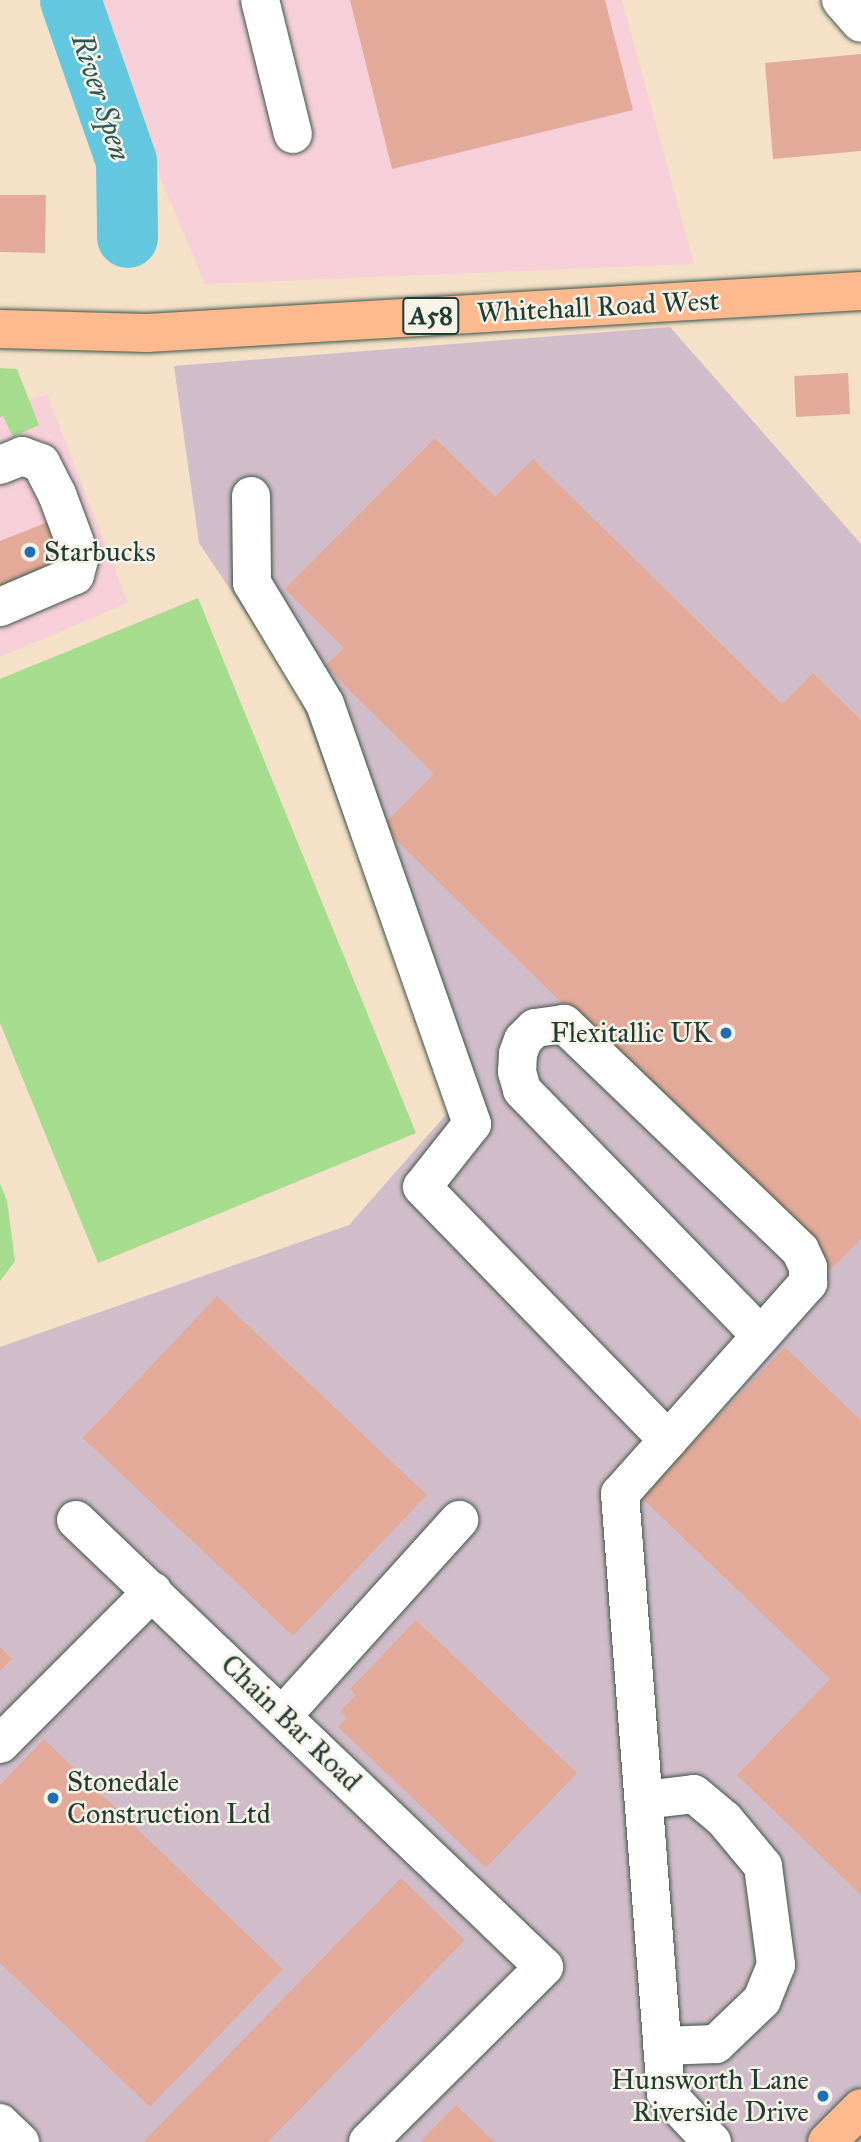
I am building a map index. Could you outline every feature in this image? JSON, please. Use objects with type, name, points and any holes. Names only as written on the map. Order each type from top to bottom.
[{"type":"main road","name":"Whitehall Road West","points":[[0,329],[147,333],[861,290]]},
{"type":"main road","points":[[827,2142],[861,2108]]},
{"type":"street","points":[[260,0],[293,134]]},
{"type":"street","points":[[841,0],[861,23]]},
{"type":"street","points":[[0,607],[75,575],[79,556],[57,494],[41,463],[11,460]]},
{"type":"street","points":[[251,496],[252,583],[325,704],[472,1124],[422,1187],[668,1440]]},
{"type":"street","points":[[712,2142],[666,2093],[620,1494],[808,1283],[808,1267],[800,1250],[564,1024],[535,1028],[523,1041],[518,1054],[517,1072],[522,1090],[760,1335]]},
{"type":"street","name":"Chain Bar Road","points":[[76,1520],[429,1854],[544,1967],[368,2142]]},
{"type":"street","points":[[283,1715],[459,1520]]},
{"type":"street","points":[[0,1744],[153,1591]]},
{"type":"street","points":[[644,1800],[694,1794],[723,1819],[763,1866],[776,1965],[762,2000],[716,2044],[662,2046]]},
{"type":"street","points":[[0,2123],[20,2142]]},
{"type":"shaded area","points":[[86,0],[622,0],[694,264],[205,284]]},
{"type":"shaded area","points":[[670,327],[861,544],[861,2142],[0,2142],[0,1347],[349,1225],[451,1109],[295,686],[199,543],[174,366]]},
{"type":"shaded area","points":[[47,394],[128,603],[0,657],[0,410]]},
{"type":"green space","points":[[0,368],[17,369],[39,425],[13,437],[3,416],[0,417]]},
{"type":"green space","points":[[198,598],[416,1133],[98,1263],[0,1023],[0,679]]},
{"type":"green space","points":[[0,1183],[7,1201],[15,1261],[0,1281]]},
{"type":"building","points":[[350,0],[605,0],[633,110],[392,169]]},
{"type":"building","points":[[861,54],[861,151],[773,159],[765,63]]},
{"type":"building","points":[[0,195],[46,195],[45,253],[0,252]]},
{"type":"building","points":[[848,373],[850,414],[796,417],[794,376]]},
{"type":"building","name":"Flexitallic UK","points":[[435,438],[495,497],[533,459],[782,704],[813,673],[861,720],[861,1239],[831,1269],[382,826],[434,774],[325,666],[344,648],[285,589]]},
{"type":"building","name":"Starbucks","points":[[48,522],[65,564],[0,598],[0,541]]},
{"type":"building","points":[[217,1296],[427,1495],[293,1636],[83,1438]]},
{"type":"building","points":[[785,1347],[861,1421],[861,1895],[737,1775],[830,1679],[641,1497]]},
{"type":"building","points":[[416,1620],[577,1773],[486,1868],[338,1727],[347,1718],[340,1711],[356,1695],[350,1689]]},
{"type":"building","points":[[0,1647],[12,1659],[0,1671]]},
{"type":"building","points":[[44,1739],[283,1969],[150,2107],[0,1963],[0,1785]]},
{"type":"building","points":[[401,1878],[465,1940],[268,2142],[143,2142]]},
{"type":"building","points":[[456,2105],[495,2142],[420,2142]]},
{"type":"waterway","name":"River Spen","points":[[70,0],[126,161],[127,237]]},
{"type":"place","name":"Starbucks","points":[[30,552]]},
{"type":"place","name":"Flexitallic UK","points":[[726,1033]]},
{"type":"place","name":"Stonedale Construction Ltd","points":[[53,1798]]},
{"type":"place","name":"Hunsworth Lane Riverside Drive","points":[[823,2096]]}]
